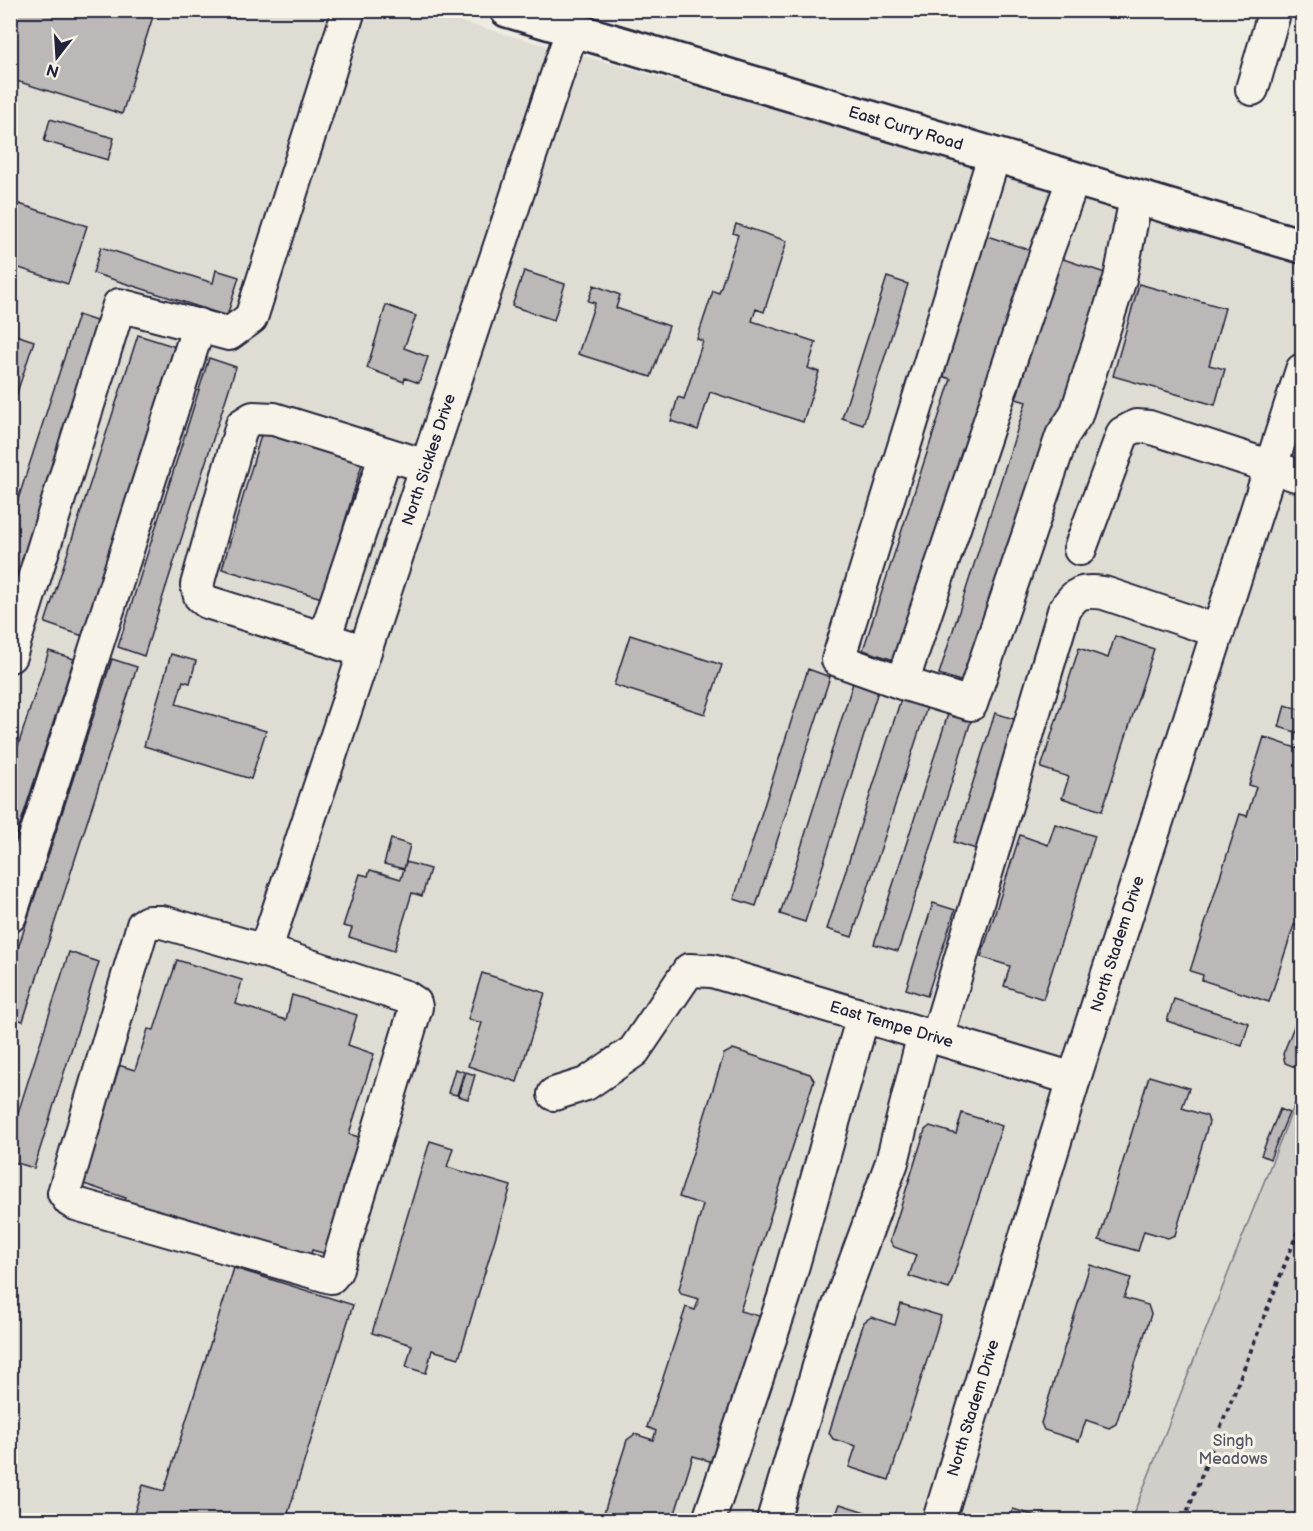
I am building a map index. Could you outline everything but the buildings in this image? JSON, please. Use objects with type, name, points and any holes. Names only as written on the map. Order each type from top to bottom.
[{"type":"main road","name":"East Curry Road","points":[[507,10],[1073,180],[1302,246]]},
{"type":"street","points":[[10,656],[119,305],[229,334],[251,318],[349,10]]},
{"type":"street","points":[[1252,89],[1275,10]]},
{"type":"street","name":"North Sickles Drive","points":[[265,951],[363,651],[572,30]]},
{"type":"street","points":[[994,156],[838,660],[971,704],[1062,436],[1076,415],[1120,279],[1136,198]]},
{"type":"street","points":[[902,683],[1073,180]]},
{"type":"street","points":[[10,916],[199,325]]},
{"type":"street","name":"North Stadem Drive","points":[[939,1521],[1074,1079],[1302,370]]},
{"type":"street","points":[[363,651],[207,602],[200,596],[197,585],[202,560],[242,425],[253,418],[274,419],[426,466]]},
{"type":"street","points":[[1080,549],[1123,433],[1136,426],[1149,428],[1271,469],[1302,477]]},
{"type":"street","points":[[324,639],[386,453]]},
{"type":"street","points":[[773,1521],[829,1333],[892,1162],[1064,611],[1073,595],[1085,590],[1104,593],[1218,631]]},
{"type":"street","points":[[148,922],[162,922],[265,951],[406,997],[415,1003],[416,1014],[336,1271],[331,1276],[76,1204],[70,1202],[64,1192],[143,925],[148,922]]},
{"type":"street","name":"East Tempe Drive","points":[[554,1094],[586,1084],[634,1051],[689,970],[712,971],[1074,1079]]},
{"type":"street","points":[[709,1521],[784,1297],[864,1016]]},
{"type":"path","points":[[1184,1521],[1302,1221]]},
{"type":"shaded area","points":[[10,11],[422,11],[1302,256],[1302,1085],[1131,1520],[11,1520]]},
{"type":"green space","name":"Singh Meadows","points":[[1302,1085],[1302,1520],[1131,1520],[1299,1093]]}]
